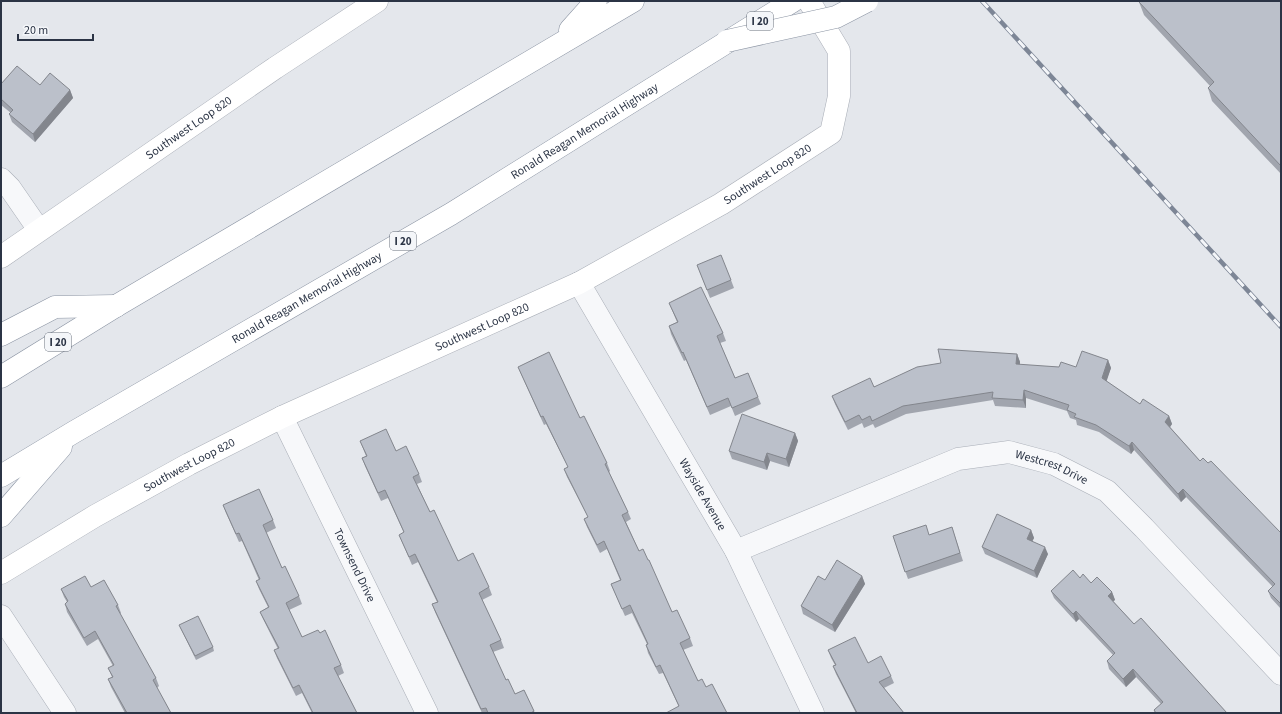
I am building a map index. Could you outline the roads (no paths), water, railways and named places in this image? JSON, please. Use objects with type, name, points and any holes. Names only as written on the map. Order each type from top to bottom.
[{"type":"main road","name":"Southwest Loop 820","points":[[1,257],[275,68],[377,1]]},
{"type":"main road","points":[[557,44],[596,1]]},
{"type":"main road","name":"I 20","points":[[1,378],[116,306],[557,44],[633,1]]},
{"type":"main road","name":"Ronald Reagan Memorial Highway","points":[[1,476],[74,432],[451,214],[793,1]]},
{"type":"main road","name":"Southwest Loop 820","points":[[1,573],[95,516],[162,479],[282,417],[579,283],[721,204],[831,133],[839,96],[839,50],[809,1]]},
{"type":"main road","points":[[727,41],[836,17],[867,1]]},
{"type":"main road","points":[[1,335],[55,307],[116,306]]},
{"type":"main road","points":[[1,516],[74,432]]},
{"type":"street","points":[[1,179],[10,188],[39,230]]},
{"type":"street","name":"Wayside Avenue","points":[[579,283],[736,551],[813,713]]},
{"type":"street","name":"Townsend Drive","points":[[282,417],[427,713]]},
{"type":"street","name":"Westcrest Drive","points":[[736,551],[958,459],[1009,452],[1054,464],[1107,491],[1144,528],[1281,674]]},
{"type":"street","points":[[1,616],[65,713]]},
{"type":"railway","points":[[982,1],[1281,327]]}]
